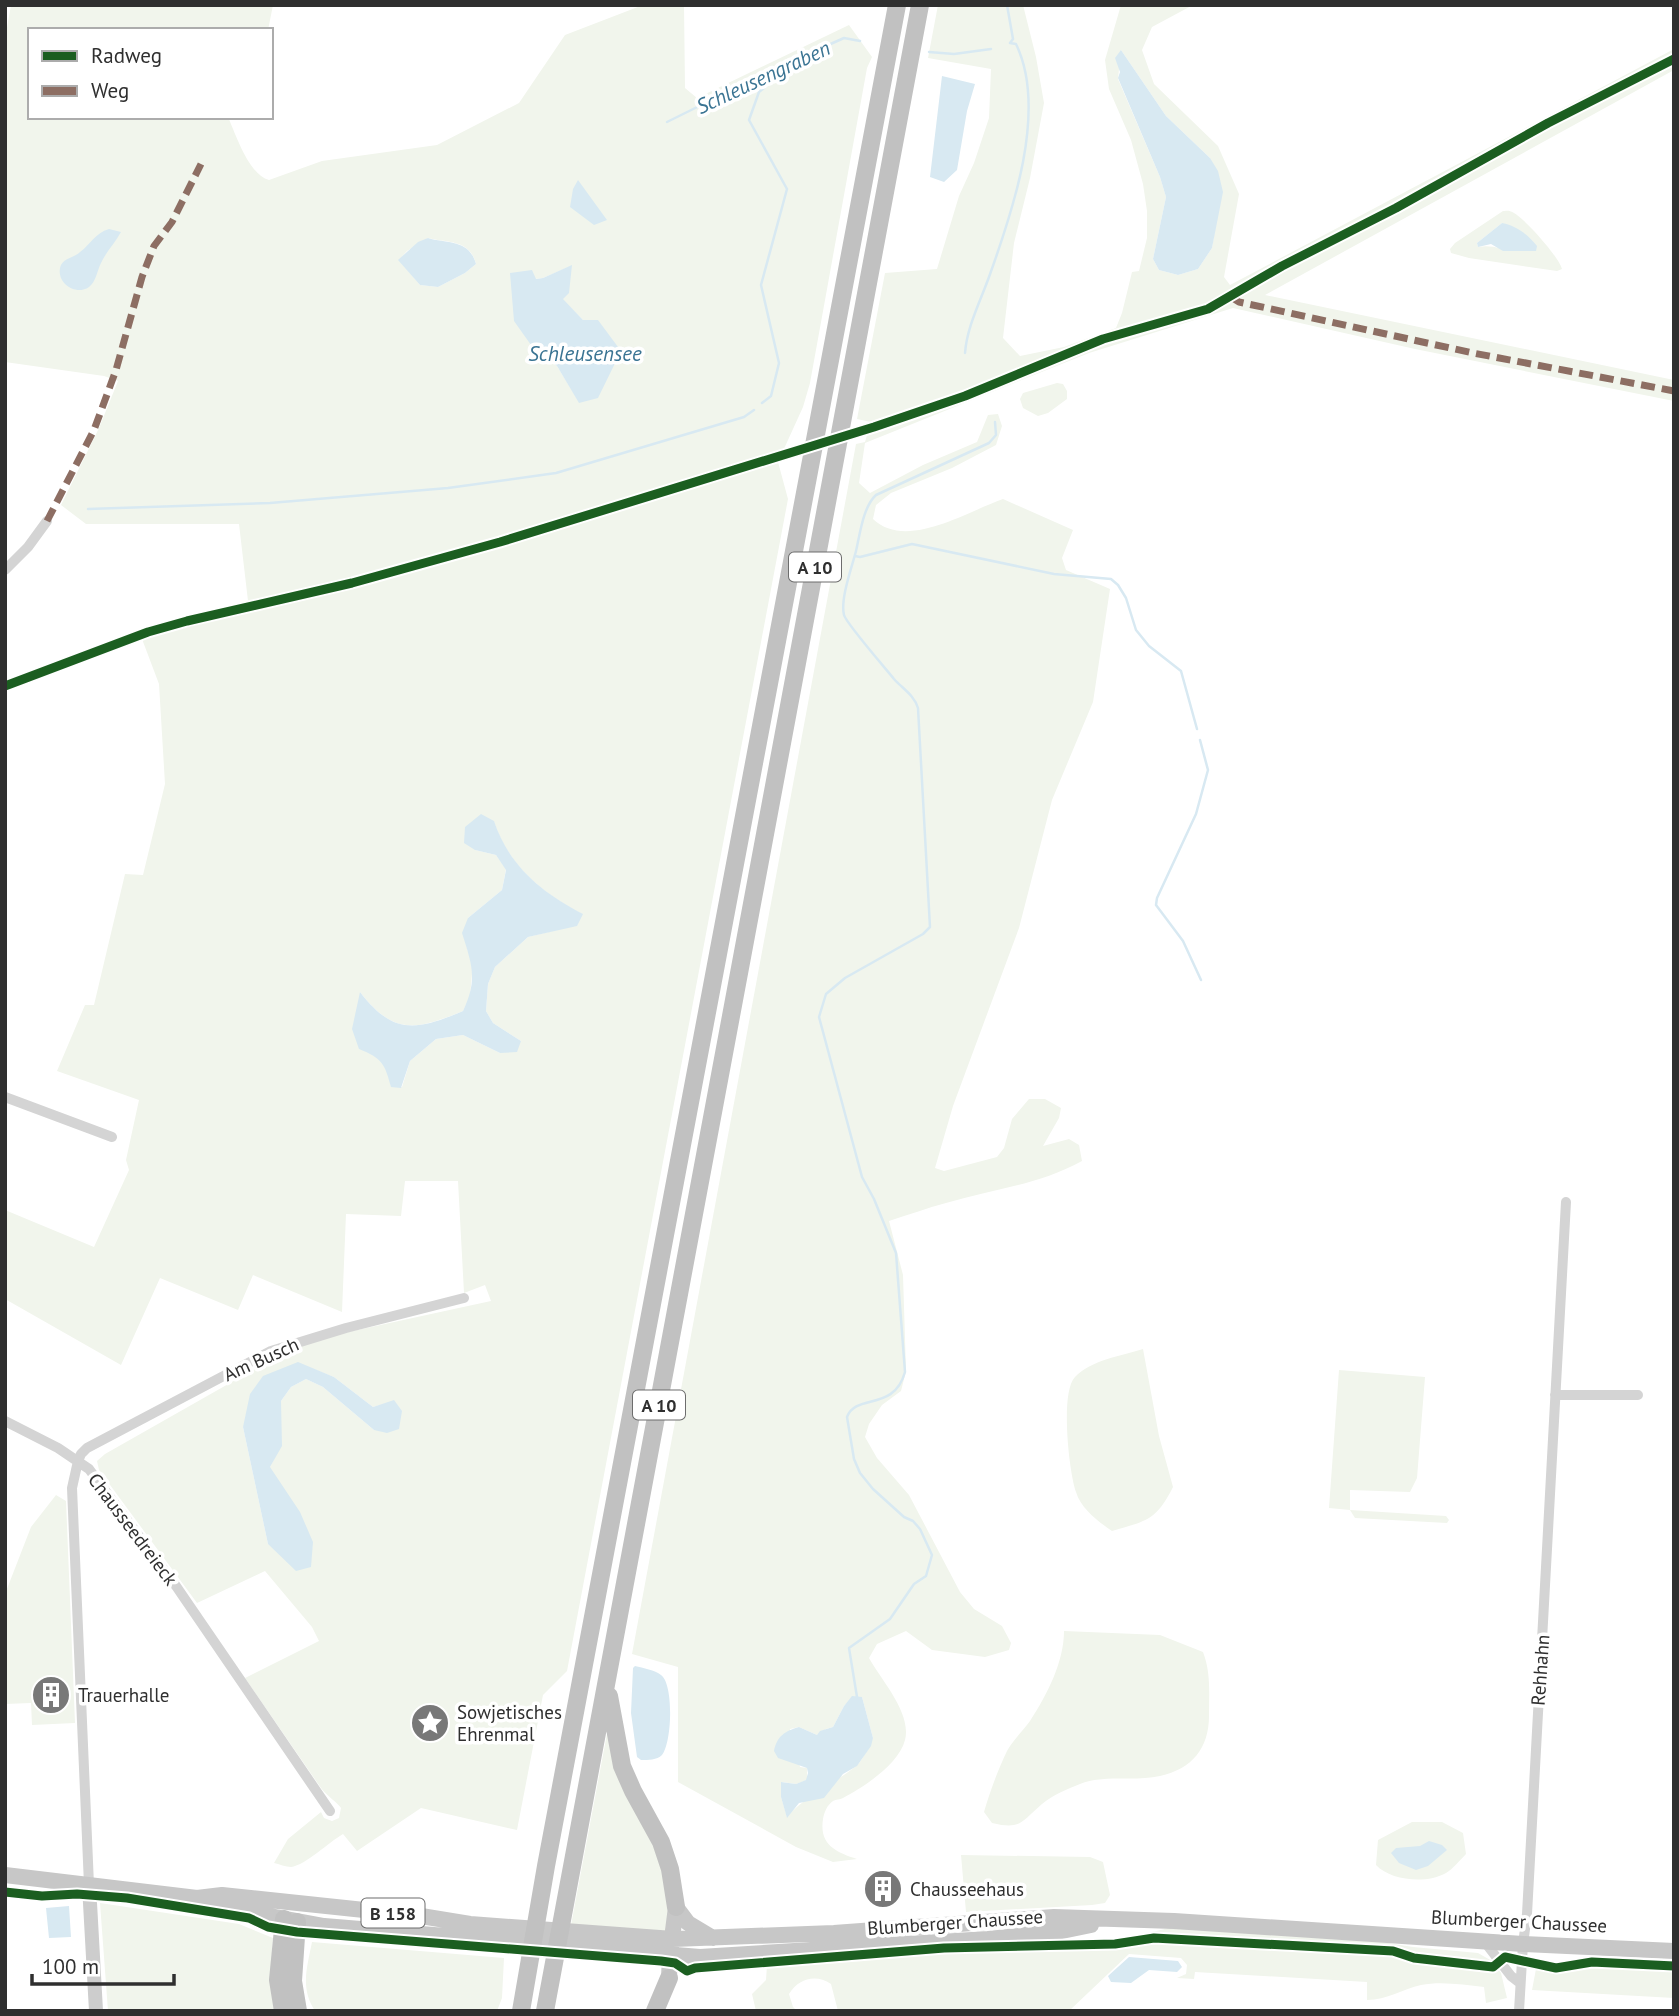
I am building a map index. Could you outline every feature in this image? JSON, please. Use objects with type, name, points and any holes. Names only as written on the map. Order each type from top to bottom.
[{"type":"highway","name":"A 10","points":[[521,2011],[546,1866],[897,5]]},
{"type":"highway","name":"A 10","points":[[545,2011],[920,5]]},
{"type":"highway","points":[[607,1682],[622,1766],[661,1842],[670,1869],[676,1907]]},
{"type":"highway","points":[[283,2011],[278,1980],[292,1912]]},
{"type":"highway","points":[[292,1912],[293,1981],[298,2011]]},
{"type":"highway","points":[[655,2011],[669,1978]]},
{"type":"main road","name":"B 158","points":[[5,1875],[197,1898],[220,1907],[292,1912]]},
{"type":"main road","points":[[89,1885],[96,2011]]},
{"type":"main road","points":[[676,1907],[688,1923],[715,1939]]},
{"type":"main road","points":[[669,1978],[676,1907]]},
{"type":"main road","name":"Blumberger Chaussee","points":[[292,1912],[671,1946],[715,1939],[841,1933],[1054,1917],[1219,1923],[1523,1944],[1674,1951]]},
{"type":"main road","name":"Blumberger Chaussee","points":[[671,1946],[700,1956],[988,1939],[1058,1932],[1110,1920]]},
{"type":"main road","points":[[669,1978],[700,1956]]},
{"type":"street","points":[[5,570],[28,547],[47,521]]},
{"type":"street","points":[[5,686],[148,632],[237,610]]},
{"type":"street","points":[[5,1097],[112,1137]]},
{"type":"street","name":"Rehhahn","points":[[1519,2011],[1527,1914],[1566,1202]]},
{"type":"street","name":"Am Busch","points":[[78,1461],[87,1448],[271,1351],[346,1328],[464,1298]]},
{"type":"street","points":[[1555,1395],[1638,1395]]},
{"type":"street","points":[[5,1421],[78,1461]]},
{"type":"street","name":"Chausseedreieck","points":[[89,1885],[72,1488],[78,1461],[89,1469],[144,1541],[330,1811]]},
{"type":"street","points":[[1483,1941],[1511,1976],[1520,1983]]},
{"type":"shaded area","points":[[11,5],[273,5],[268,28],[28,28],[28,119],[229,119],[249,163],[262,177],[269,180],[322,161],[437,145],[519,103],[565,35],[643,5],[684,5],[685,88],[697,98],[849,25],[872,57],[867,68],[810,383],[803,407],[778,462],[788,499],[567,1671],[543,1695],[517,1830],[421,1808],[357,1851],[343,1834],[297,1865],[289,1867],[274,1863],[288,1839],[321,1812],[324,1818],[332,1821],[339,1818],[341,1808],[321,1788],[245,1678],[319,1641],[312,1627],[265,1571],[197,1603],[99,1470],[97,1461],[302,1342],[491,1301],[485,1285],[464,1293],[458,1181],[405,1181],[401,1216],[346,1214],[342,1312],[253,1275],[238,1310],[160,1278],[121,1365],[5,1299],[5,1210],[94,1247],[129,1170],[126,1160],[139,1100],[57,1071],[85,1005],[94,1005],[125,874],[143,875],[165,784],[159,684],[142,639],[183,626],[374,581],[248,601],[239,524],[86,524],[61,505],[99,428],[118,381],[104,376],[5,362],[5,39]],"holes":[[[428,238],[463,246],[469,250],[476,264],[438,287],[420,285],[399,260],[407,251]],[[571,266],[562,299],[583,320],[579,402],[557,366],[531,345],[535,279]],[[494,822],[508,852],[529,877],[553,897],[582,914],[577,925],[528,937],[495,967],[488,984],[486,1011],[493,1023],[521,1041],[500,1053],[463,1035],[436,1039],[410,1061],[402,1087],[391,1086],[386,1065],[372,1054],[360,992],[384,1016],[407,1025],[432,1022],[463,1011],[470,997],[473,963],[467,949],[468,918],[502,890],[506,869],[496,855],[475,850]],[[298,1363],[334,1377],[373,1407],[394,1401],[374,1430],[323,1387],[306,1379],[291,1387],[281,1401],[281,1445],[270,1467],[268,1544],[243,1427]]]},
{"type":"shaded area","points":[[938,5],[1023,5],[1044,103],[1014,243],[1003,338],[1020,356],[1064,347],[1116,328],[1132,272],[1139,271],[1147,238],[1143,184],[1131,140],[1109,89],[1105,60],[1121,5],[1193,5],[1152,27],[1142,50],[1154,84],[1218,146],[1239,194],[1224,277],[1230,285],[1674,49],[1674,70],[1265,295],[1674,380],[1674,401],[1415,349],[1233,308],[1089,353],[865,443],[859,483],[870,493],[923,465],[977,442],[988,415],[998,414],[1002,426],[996,445],[952,468],[891,493],[876,505],[873,519],[887,528],[919,530],[937,526],[1003,499],[1073,530],[1062,558],[1066,570],[1110,589],[1093,702],[1052,800],[1019,928],[953,1106],[935,1168],[944,1171],[997,1157],[1004,1148],[1012,1119],[1029,1099],[1045,1099],[1061,1108],[1059,1118],[1043,1146],[1069,1139],[1079,1145],[1082,1161],[1049,1176],[889,1221],[903,1275],[906,1371],[901,1391],[882,1405],[869,1424],[865,1437],[877,1458],[909,1495],[960,1592],[974,1609],[1002,1626],[1011,1643],[1009,1650],[985,1657],[932,1650],[906,1631],[877,1644],[869,1658],[900,1708],[906,1730],[905,1740],[896,1758],[880,1774],[827,1807],[822,1828],[826,1841],[836,1850],[857,1859],[833,1862],[796,1847],[678,1782],[678,1667],[632,1654],[856,444],[865,442],[871,422],[857,419],[885,273],[937,269],[959,196],[974,163],[989,118],[991,69],[928,58]],"holes":[[[1121,50],[1166,116],[1210,158],[1216,224],[1212,248],[1198,269],[1178,275],[1159,270],[1153,259],[1166,197],[1118,79]],[[852,1697],[862,1697],[873,1738],[865,1754],[855,1767],[810,1797],[787,1817],[781,1797],[782,1782],[796,1784],[807,1780],[807,1768],[800,1767],[790,1729],[799,1727],[817,1735],[833,1727]]]},
{"type":"shaded area","points":[[1503,211],[1509,211],[1541,239],[1562,269],[1557,271],[1469,258],[1451,253],[1450,249]],"holes":[[[1502,223],[1518,250],[1478,247],[1477,243]]]},
{"type":"shaded area","points":[[1057,383],[1063,384],[1067,399],[1048,413],[1038,416],[1023,408],[1020,399],[1023,393]]},
{"type":"shaded area","points":[[1143,1349],[1159,1436],[1173,1487],[1161,1507],[1149,1518],[1112,1531],[1086,1509],[1076,1492],[1069,1451],[1067,1415],[1070,1385],[1075,1377],[1089,1366]]},
{"type":"shaded area","points":[[1339,1370],[1425,1377],[1417,1478],[1410,1492],[1350,1490],[1350,1510],[1329,1508]]},
{"type":"shaded area","points":[[56,1495],[66,1501],[75,1723],[32,1725],[31,1703],[5,1704],[5,1594],[31,1527]]},
{"type":"shaded area","points":[[1350,1510],[1446,1516],[1449,1520],[1447,1523],[1355,1518]]},
{"type":"shaded area","points":[[1064,1631],[1160,1635],[1203,1652],[1209,1683],[1206,1738],[1190,1762],[1171,1773],[1150,1778],[1090,1781],[1051,1798],[1020,1823],[1009,1826],[992,1823],[984,1812],[994,1781],[1007,1751],[1030,1721],[1048,1689],[1058,1666]]},
{"type":"shaded area","points":[[609,1723],[649,1825],[670,1889],[667,1933],[571,1925]]},
{"type":"shaded area","points":[[1412,1822],[1442,1822],[1463,1833],[1466,1854],[1449,1871],[1429,1879],[1391,1875],[1376,1865],[1378,1840]]},
{"type":"shaded area","points":[[961,1855],[1090,1857],[1103,1862],[1110,1895],[1105,1903],[1092,1905],[966,1912]]},
{"type":"shaded area","points":[[100,1903],[239,1924],[273,1938],[270,1982],[276,2011],[108,2011]]},
{"type":"shaded area","points":[[1174,1927],[1356,1938],[1478,1953],[1492,1961],[1501,1973],[1507,1998],[1486,2003],[1484,1987],[1437,1983],[1367,2000],[1367,1982],[1195,1972],[1194,1979],[1177,1978],[1186,1974],[1187,1965],[1181,1958],[1129,1954],[1069,2011],[838,2011],[831,1984],[820,1979],[803,1981],[789,1994],[797,2011],[756,2011],[752,1994],[766,1980],[767,1965],[1055,1945],[1084,1944],[1110,1948],[1116,1940]]},
{"type":"shaded area","points":[[312,1942],[504,1958],[502,1998],[497,2011],[315,2011],[306,1986]]},
{"type":"shaded area","points":[[1593,1964],[1674,1968],[1674,1998],[1532,1990],[1536,1969],[1565,1969]]},
{"type":"water","points":[[1121,50],[1166,116],[1210,158],[1218,171],[1223,192],[1212,248],[1198,269],[1178,275],[1159,270],[1153,259],[1166,197],[1118,78],[1120,72],[1115,58]]},
{"type":"water","points":[[942,76],[975,84],[967,111],[957,170],[944,182],[930,177]]},
{"type":"water","points":[[578,180],[607,220],[594,225],[570,207],[573,189]]},
{"type":"water","points":[[1502,223],[1525,234],[1537,246],[1536,251],[1503,251],[1491,244],[1478,247],[1477,243]]},
{"type":"water","points":[[109,229],[121,232],[103,259],[93,282],[89,287],[79,290],[68,287],[61,279],[61,265],[100,233]]},
{"type":"water","points":[[428,238],[463,246],[473,256],[476,264],[438,287],[420,285],[398,260],[418,242]]},
{"type":"water","name":"Schleusensee","points":[[572,265],[569,293],[563,299],[583,320],[598,320],[621,351],[598,398],[579,403],[557,366],[531,345],[514,321],[510,273],[532,270],[536,279]]},
{"type":"water","points":[[481,814],[494,821],[508,852],[529,876],[554,897],[583,914],[577,926],[528,937],[495,967],[488,984],[486,1011],[493,1023],[521,1041],[517,1052],[500,1053],[463,1035],[436,1039],[410,1061],[401,1088],[391,1087],[381,1063],[359,1049],[352,1029],[360,992],[383,1016],[406,1025],[432,1023],[463,1011],[471,990],[472,972],[462,933],[468,918],[502,890],[506,870],[496,855],[475,850],[464,843],[465,827]]},
{"type":"water","points":[[298,1362],[334,1377],[373,1407],[394,1400],[402,1411],[399,1429],[387,1433],[374,1430],[323,1387],[306,1379],[291,1387],[281,1401],[282,1446],[270,1467],[300,1512],[313,1542],[311,1567],[296,1571],[268,1544],[243,1427],[250,1394],[263,1376]]},
{"type":"water","points":[[635,1666],[661,1675],[668,1690],[670,1727],[665,1748],[658,1758],[641,1760],[637,1757],[631,1713]]},
{"type":"water","points":[[852,1696],[862,1697],[873,1738],[871,1746],[857,1766],[843,1774],[824,1798],[799,1803],[787,1818],[781,1797],[781,1782],[796,1784],[806,1780],[808,1773],[807,1768],[778,1758],[774,1751],[777,1741],[786,1732],[799,1727],[817,1735],[820,1731],[833,1727]]},
{"type":"water","points":[[1429,1841],[1442,1845],[1447,1850],[1428,1866],[1416,1870],[1399,1863],[1391,1853],[1396,1848],[1420,1846]]},
{"type":"water","points":[[69,1906],[71,1937],[49,1938],[46,1908]]},
{"type":"water","points":[[1129,1957],[1178,1961],[1182,1967],[1177,1972],[1149,1970],[1131,1983],[1111,1982],[1108,1976]]},
{"type":"waterway","points":[[965,353],[971,324],[1016,193],[1028,130],[1029,99],[1025,70],[1016,44],[1010,43],[1013,39],[1007,5]]},
{"type":"waterway","name":"Schleusengraben","points":[[667,122],[844,38],[860,41]]},
{"type":"waterway","name":"Schleusengraben","points":[[929,52],[954,54],[991,49]]},
{"type":"waterway","points":[[762,403],[771,396],[779,363],[761,285],[787,189],[749,120],[759,92],[771,82],[770,71]]},
{"type":"waterway","points":[[88,509],[270,503],[448,488],[556,473],[744,417],[754,410]]},
{"type":"waterway","points":[[857,1697],[849,1648],[890,1619],[914,1584],[926,1576],[932,1555],[920,1529],[873,1489],[860,1473],[854,1459],[847,1417],[858,1405],[893,1393],[905,1372],[896,1253],[862,1177],[819,1017],[826,994],[845,978],[923,934],[930,927],[918,708],[911,696],[846,620],[843,608],[863,521],[868,506],[876,495],[989,443],[996,435],[995,422]]},
{"type":"waterway","points":[[855,556],[912,544],[1054,574],[1111,579],[1126,598],[1136,630],[1149,646],[1181,671],[1197,729]]},
{"type":"waterway","points":[[1200,740],[1208,770],[1196,814],[1156,905],[1183,941],[1201,980]]},
{"type":"marked path","points":[[47,521],[94,430],[116,370],[142,277],[154,246],[172,222],[201,164]]},
{"type":"marked path","points":[[1231,297],[1239,302],[1473,353],[1674,391]]},
{"type":"cycle path","points":[[5,686],[148,632],[352,583],[500,542],[874,427],[965,396],[1103,339],[1208,309],[1282,266],[1396,208],[1548,123],[1674,59]]},
{"type":"cycle path","points":[[5,1892],[42,1896],[77,1894],[127,1898],[249,1918],[268,1927],[297,1932],[661,1961],[675,1963],[687,1971],[695,1968],[944,1948],[1115,1944],[1154,1938],[1393,1951],[1414,1958],[1493,1967],[1505,1957],[1556,1968],[1592,1962],[1674,1966]]},
{"type":"place","name":"Trauerhalle","points":[[51,1695]]},
{"type":"place","name":"Sowjetisches Ehrenmal","points":[[430,1723]]},
{"type":"place","name":"Chausseehaus","points":[[883,1889]]}]
